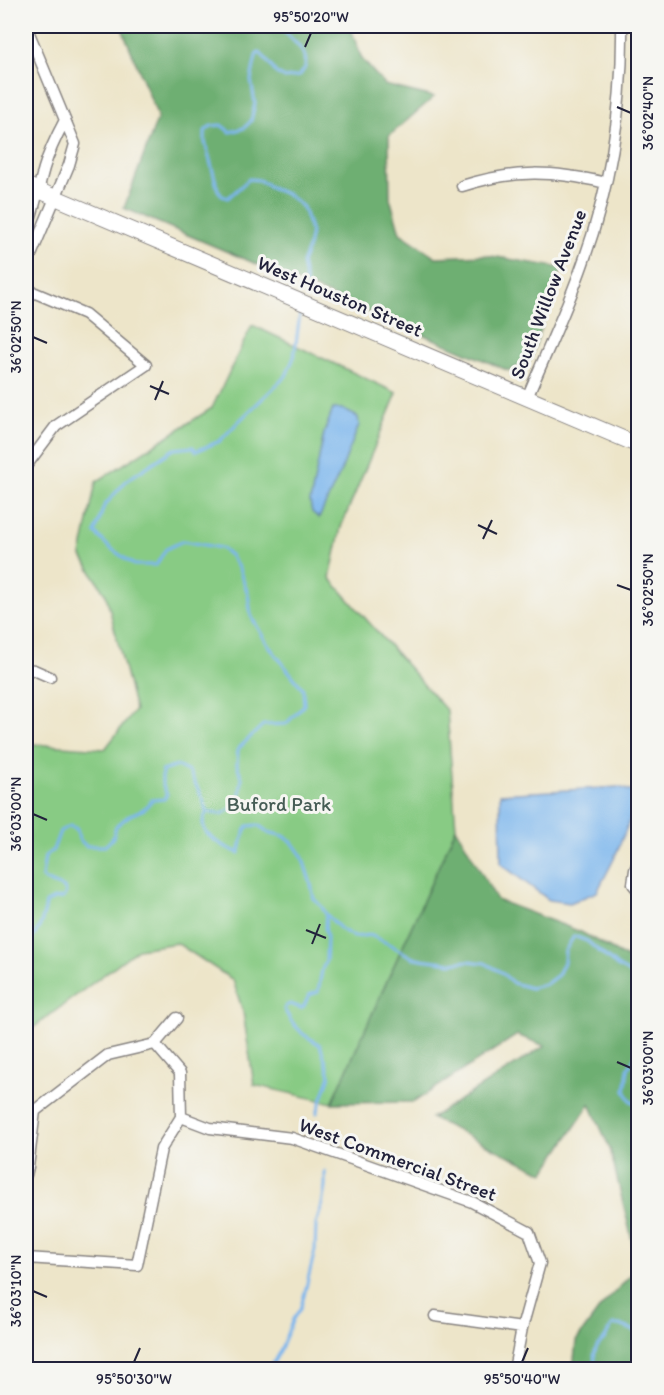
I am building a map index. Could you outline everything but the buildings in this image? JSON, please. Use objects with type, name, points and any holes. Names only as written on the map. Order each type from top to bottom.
[{"type":"main road","name":"West Houston Street","points":[[32,188],[639,445]]},
{"type":"street","points":[[26,26],[75,144],[69,165],[26,267]]},
{"type":"street","name":"South Willow Avenue","points":[[527,398],[572,292],[597,219],[615,134],[620,88],[622,26]]},
{"type":"street","points":[[26,231],[31,219],[32,188],[65,120]]},
{"type":"street","points":[[462,186],[500,176],[537,172],[574,176],[606,183]]},
{"type":"street","points":[[26,289],[85,314],[146,365],[56,426],[26,466]]},
{"type":"street","points":[[26,669],[50,676]]},
{"type":"street","points":[[636,887],[635,870],[639,862]]},
{"type":"street","points":[[26,1175],[30,1109],[108,1055],[155,1044],[177,1018]]},
{"type":"street","points":[[26,1258],[137,1265],[161,1149],[181,1117],[180,1073],[155,1044]]},
{"type":"street","name":"West Commercial Street","points":[[181,1117],[210,1128],[292,1138],[472,1202],[529,1232],[540,1263],[522,1328]]},
{"type":"street","points":[[435,1316],[522,1328],[514,1370]]},
{"type":"green space","points":[[121,26],[350,26],[362,59],[385,85],[434,97],[389,136],[390,198],[400,233],[436,257],[485,255],[562,268],[530,361],[509,371],[124,208],[158,117]]},
{"type":"green space","name":"Buford Park","points":[[252,325],[397,393],[341,527],[330,578],[447,711],[456,828],[332,1103],[254,1085],[243,1012],[233,980],[177,943],[138,949],[26,1033],[26,755],[32,744],[105,749],[135,710],[106,595],[81,555],[96,482],[212,408]]},
{"type":"green space","points":[[456,828],[497,900],[581,932],[638,964],[638,1265],[610,1149],[590,1104],[544,1173],[431,1118],[545,1046],[517,1035],[414,1102],[332,1103]]},
{"type":"green space","points":[[638,1267],[638,1369],[573,1369],[576,1341],[600,1308]]},
{"type":"water","points":[[333,409],[342,409],[358,417],[359,425],[319,518],[312,512],[310,502],[324,433]]},
{"type":"water","points":[[619,787],[633,792],[637,802],[614,859],[597,892],[570,903],[549,900],[501,864],[500,794]]},
{"type":"waterway","points":[[280,26],[304,55],[306,61],[303,71],[299,76],[285,78],[276,73],[259,52],[251,80],[255,103],[251,121],[244,128],[230,132],[221,125],[211,126],[205,131],[205,142],[218,190],[222,196],[228,198],[249,179],[259,180],[287,194],[303,207],[311,232],[302,263],[307,289]]},
{"type":"waterway","points":[[300,314],[294,357],[286,376],[220,441],[196,451],[193,447],[174,449],[127,480],[104,506],[95,533],[109,547],[134,565],[156,565],[166,549],[183,541],[221,548],[230,555],[239,569],[248,594],[251,616],[268,645],[303,689],[304,705],[286,724],[263,725],[238,749],[237,765],[242,778],[239,801],[222,814],[207,812],[203,820],[206,832],[211,838],[239,853],[248,826],[258,825],[268,832],[284,836],[292,842],[302,856],[314,899],[341,929],[354,937],[370,935],[413,958],[451,963],[468,961],[485,963],[501,972],[513,983],[531,988],[546,984],[558,975],[564,962],[565,951],[574,936],[587,941],[617,966],[638,978]]},
{"type":"waterway","points":[[26,945],[40,926],[46,903],[63,898],[66,893],[64,888],[42,877],[45,856],[53,850],[60,831],[70,826],[77,829],[79,839],[86,846],[105,846],[113,838],[116,826],[130,815],[144,809],[152,800],[164,799],[167,795],[162,783],[162,771],[177,766],[189,772],[207,812]]},
{"type":"waterway","points":[[317,1113],[330,1075],[320,1045],[303,1034],[284,1009],[290,1004],[301,1008],[309,995],[318,992],[326,960],[326,914]]},
{"type":"waterway","points":[[638,1051],[628,1069],[625,1091],[631,1101],[638,1104]]},
{"type":"waterway","points":[[271,1370],[304,1296],[315,1250],[316,1224],[322,1205],[325,1171]]},
{"type":"waterway","points":[[597,1370],[595,1351],[613,1325],[620,1325],[638,1332]]}]
